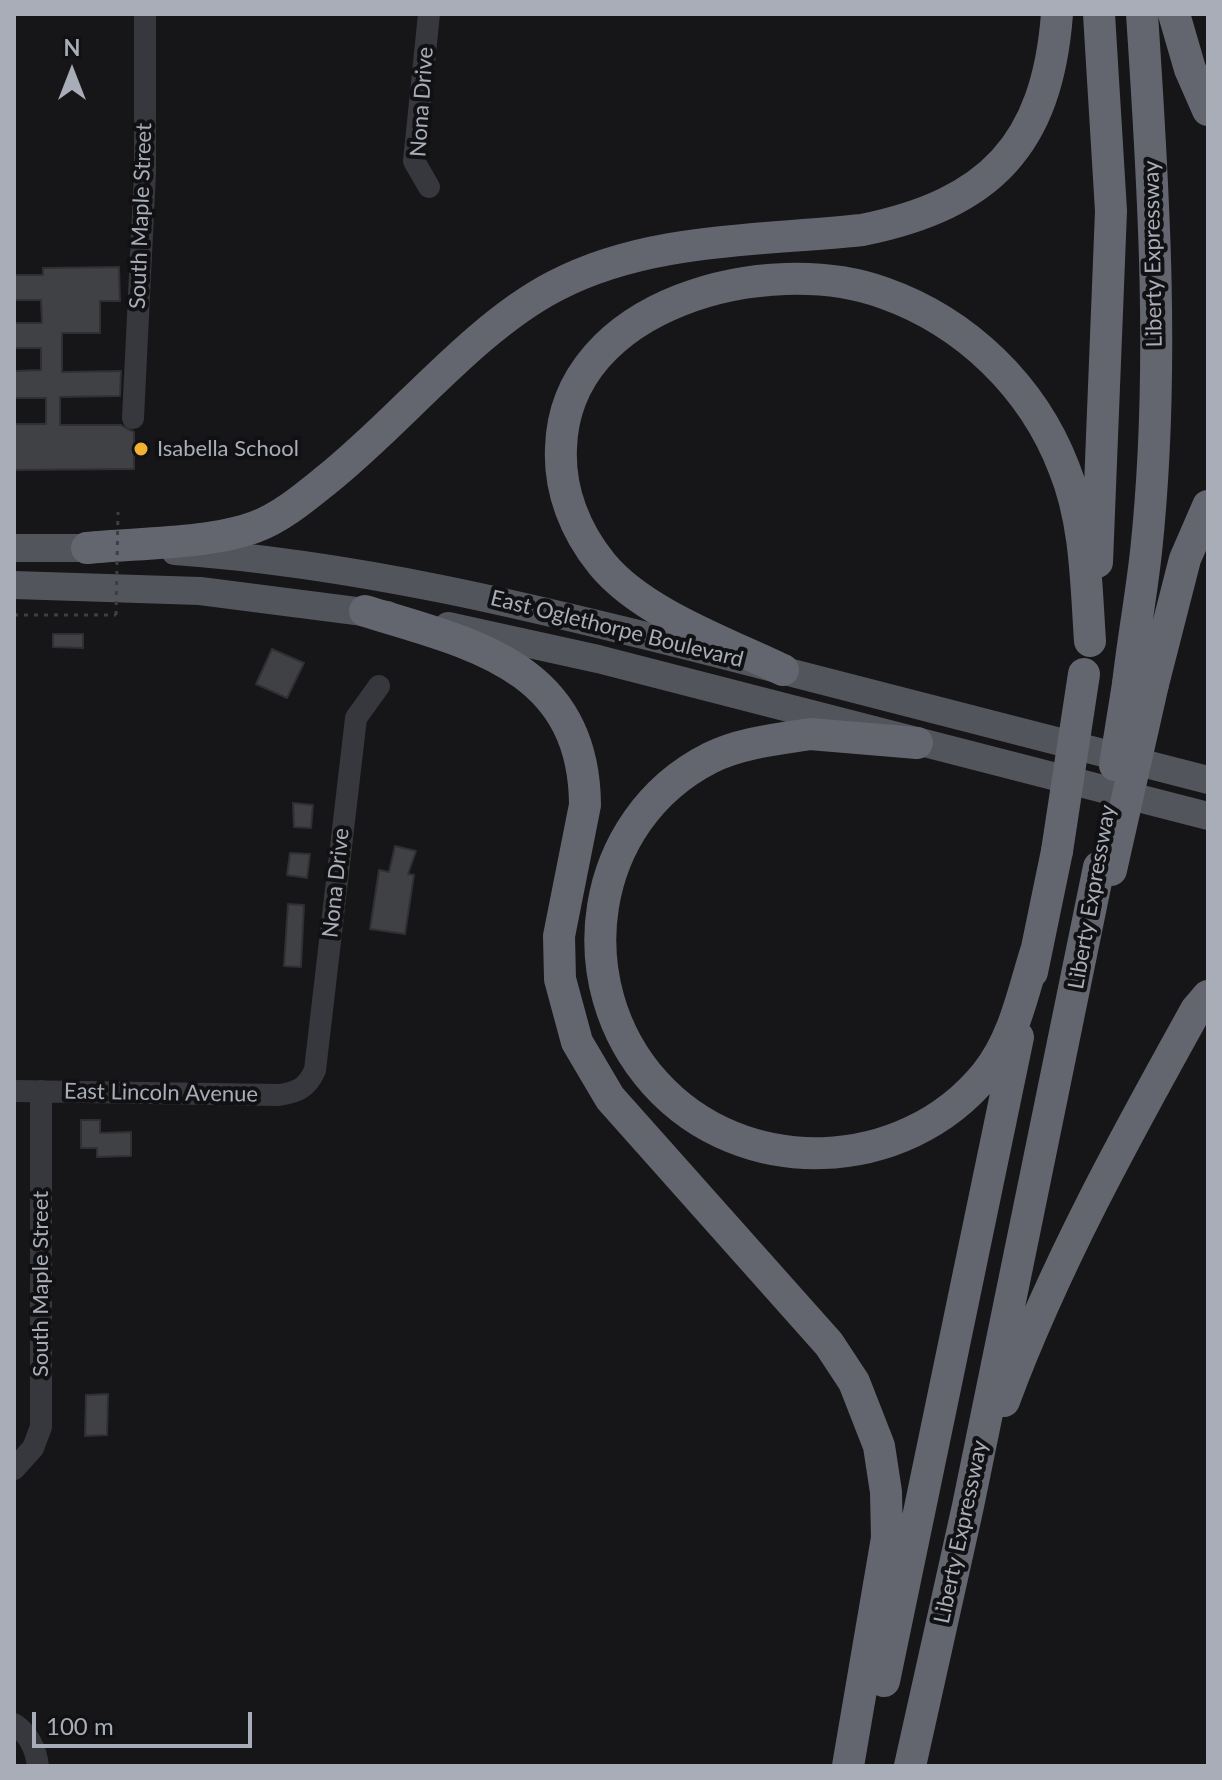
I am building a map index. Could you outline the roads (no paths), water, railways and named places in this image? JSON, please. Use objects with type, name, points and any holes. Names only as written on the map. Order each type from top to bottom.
[{"type":"highway","points":[[87,548],[223,534],[254,528],[271,519],[348,463],[470,350],[532,299],[589,269],[634,255],[862,230],[928,213],[951,203],[996,170],[1021,140],[1047,83],[1057,14]]},
{"type":"highway","name":"Liberty Expressway","points":[[866,1766],[1057,851],[1090,641],[1100,532],[1111,211],[1099,14]]},
{"type":"highway","name":"Liberty Expressway","points":[[910,1766],[968,1506],[1087,935],[1105,868],[1141,684],[1155,403],[1155,212],[1142,14]]},
{"type":"highway","points":[[1174,14],[1190,69],[1208,110]]},
{"type":"highway","points":[[783,670],[697,629],[621,584],[603,565],[577,526],[563,482],[560,458],[563,425],[572,391],[595,356],[613,338],[634,323],[689,297],[765,281],[829,280],[855,284],[904,301],[968,339],[1013,382],[1051,437],[1075,503],[1085,565],[1090,641]]},
{"type":"highway","points":[[1141,684],[1185,559],[1208,506]]},
{"type":"highway","points":[[365,611],[492,652],[533,681],[558,711],[576,744],[585,787],[585,805],[559,936],[564,1001],[577,1042],[610,1098],[829,1344],[864,1403],[883,1469],[887,1538],[848,1766]]},
{"type":"highway","points":[[917,743],[810,734],[792,736],[716,755],[664,789],[632,826],[618,850],[602,904],[600,960],[608,998],[622,1036],[655,1084],[677,1105],[729,1136],[795,1153],[835,1155],[864,1150],[893,1143],[927,1124],[962,1099],[987,1073],[1008,1039],[1036,951]]},
{"type":"highway","points":[[968,1506],[1008,1390],[1039,1319],[1142,1108],[1196,1010],[1208,996]]},
{"type":"main road","name":"East Oglethorpe Boulevard","points":[[14,548],[87,548],[247,556],[414,581],[576,617],[1208,780]]},
{"type":"main road","name":"East Oglethorpe Boulevard","points":[[14,585],[137,587],[365,611],[598,659],[1208,816]]},
{"type":"street","name":"South Maple Street","points":[[133,418],[145,173],[145,14]]},
{"type":"street","name":"Nona Drive","points":[[429,14],[414,161],[429,187]]},
{"type":"street","name":"Nona Drive","points":[[306,1085],[315,1070],[356,718],[379,686]]},
{"type":"street","name":"East Lincoln Avenue","points":[[14,1091],[279,1095],[298,1092],[306,1085]]},
{"type":"street","name":"South Maple Street","points":[[14,1469],[33,1448],[41,1427],[41,1091]]},
{"type":"street","points":[[14,1724],[23,1729],[36,1752],[38,1766]]},
{"type":"place","name":"Isabella School","points":[[141,449]]}]
